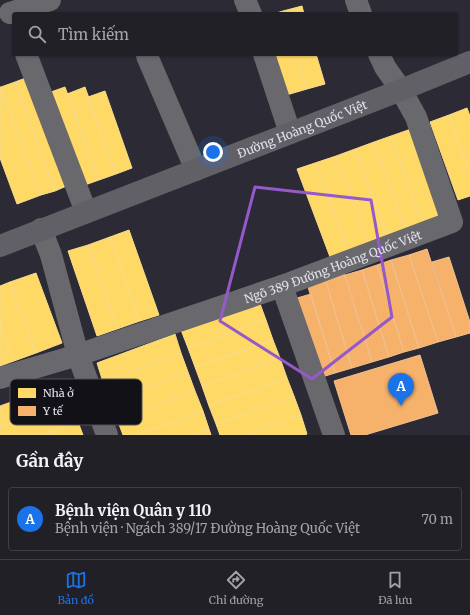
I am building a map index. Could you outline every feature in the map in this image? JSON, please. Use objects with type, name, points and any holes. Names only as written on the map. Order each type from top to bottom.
[{"type":"main road","name":"Đường Hoàng Quốc Việt","points":[[0,246],[470,62]]},
{"type":"street","points":[[22,12],[50,0]]},
{"type":"street","points":[[245,0],[250,12]]},
{"type":"street","points":[[356,0],[360,12]]},
{"type":"street","points":[[27,56],[86,212]]},
{"type":"street","points":[[147,56],[196,170]]},
{"type":"street","points":[[265,56],[290,133]]},
{"type":"street","points":[[380,56],[385,67],[401,90]]},
{"type":"street","name":"Ngõ 389 Đường Hoàng Quốc Việt","points":[[0,378],[78,355],[282,286],[452,222],[416,117],[401,90]]},
{"type":"street","points":[[41,229],[51,256],[78,355],[87,379]]},
{"type":"street","points":[[282,286],[334,435]]},
{"type":"street","points":[[103,425],[107,435]]},
{"type":"highlighted area","points":[[255,187],[371,200],[392,317],[312,379],[220,321]]},
{"type":"building: Nhà ở","points":[[302,6],[304,12],[283,12]]},
{"type":"building: Nhà ở","points":[[271,56],[297,56],[307,89],[283,96]]},
{"type":"building: Nhà ở","points":[[297,56],[317,56],[325,84],[307,89]]},
{"type":"building: Nhà ở","points":[[31,76],[71,184],[55,191],[15,82]]},
{"type":"building: Nhà ở","points":[[15,82],[55,191],[41,195],[1,87]]},
{"type":"building: Nhà ở","points":[[0,87],[41,195],[17,204],[0,158]]},
{"type":"building: Nhà ở","points":[[65,87],[99,180],[82,186],[48,93]]},
{"type":"building: Nhà ở","points":[[85,87],[116,174],[99,180],[67,94]]},
{"type":"building: Nhà ở","points":[[105,91],[132,168],[116,174],[88,97]]},
{"type":"building: Nhà ở","points":[[467,108],[470,116],[470,174],[449,115]]},
{"type":"building: Nhà ở","points":[[449,115],[470,174],[470,196],[458,200],[430,122]]},
{"type":"building: Nhà ở","points":[[411,129],[442,216],[422,223],[391,136]]},
{"type":"building: Nhà ở","points":[[391,136],[422,223],[405,229],[374,142]]},
{"type":"building: Nhà ở","points":[[374,142],[405,229],[387,236],[355,149]]},
{"type":"building: Nhà ở","points":[[355,149],[387,236],[368,243],[336,156]]},
{"type":"building: Nhà ở","points":[[336,156],[368,243],[348,250],[315,163]]},
{"type":"building: Nhà ở","points":[[315,163],[348,250],[330,257],[297,169]]},
{"type":"building: Nhà ở","points":[[129,230],[159,315],[140,321],[110,237]]},
{"type":"building: Nhà ở","points":[[110,237],[140,321],[117,329],[88,245]]},
{"type":"building: Nhà ở","points":[[88,245],[117,329],[97,336],[68,251]]},
{"type":"building: Nhà ở","points":[[36,273],[62,343],[36,353],[10,282]]},
{"type":"building: Nhà ở","points":[[10,282],[36,353],[14,361],[0,324],[0,286]]},
{"type":"building: Nhà ở","points":[[259,301],[266,320],[188,348],[181,330]]},
{"type":"building: Nhà ở","points":[[266,320],[273,340],[195,367],[188,348]]},
{"type":"building: Nhà ở","points":[[0,324],[14,361],[0,366]]},
{"type":"building: Nhà ở","points":[[175,334],[181,353],[111,379],[102,379],[97,363]]},
{"type":"building: Nhà ở","points":[[273,340],[280,358],[202,386],[195,367]]},
{"type":"building: Nhà ở","points":[[181,353],[188,372],[142,389],[142,379],[111,379]]},
{"type":"building: Nhà ở","points":[[280,358],[287,378],[209,406],[202,386]]},
{"type":"building: Nhà ở","points":[[188,372],[195,391],[142,410],[142,389]]},
{"type":"building: Nhà ở","points":[[287,378],[294,396],[216,424],[209,406]]},
{"type":"building: Nhà ở","points":[[195,391],[203,411],[137,435],[123,435],[119,425],[142,425],[142,410]]},
{"type":"building: Nhà ở","points":[[294,396],[301,415],[245,435],[220,435],[216,424]]},
{"type":"building: Nhà ở","points":[[10,402],[10,423],[0,427],[0,406]]},
{"type":"building: Nhà ở","points":[[203,411],[209,429],[194,435],[137,435]]},
{"type":"building: Nhà ở","points":[[301,415],[307,434],[245,435]]},
{"type":"building: Nhà ở","points":[[10,423],[10,425],[70,425],[42,435],[0,435],[0,427]]},
{"type":"building: Nhà ở","points":[[70,425],[79,425],[83,435],[42,435]]},
{"type":"building: Nhà ở","points":[[209,429],[211,435],[194,435]]},
{"type":"building: Y tế","points":[[427,249],[456,337],[438,342],[409,255]]},
{"type":"building: Y tế","points":[[409,255],[438,342],[419,348],[391,260]]},
{"type":"building: Y tế","points":[[449,257],[470,322],[470,333],[456,337],[432,262]]},
{"type":"building: Y tế","points":[[391,260],[419,348],[404,352],[377,265]]},
{"type":"building: Y tế","points":[[377,265],[404,352],[389,357],[362,270]]},
{"type":"building: Y tế","points":[[362,270],[389,357],[372,362],[345,275]]},
{"type":"building: Y tế","points":[[344,273],[372,362],[352,368],[325,279]]},
{"type":"building: Y tế","points":[[325,279],[352,368],[335,373],[307,284]]},
{"type":"building: Y tế","points":[[311,294],[335,373],[322,377],[297,298]]},
{"type":"building: Y tế","points":[[420,355],[438,413],[365,435],[351,435],[334,381]]},
{"type":"place","name":"Bệnh viện Quân y 110","points":[[401,406]]}]
